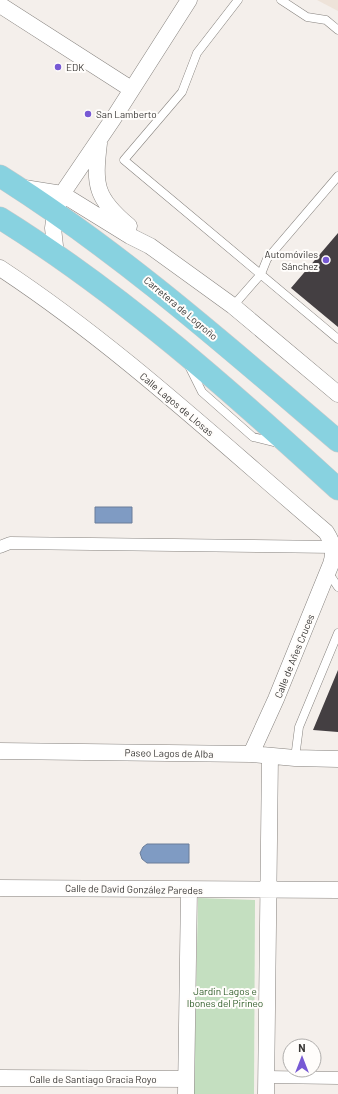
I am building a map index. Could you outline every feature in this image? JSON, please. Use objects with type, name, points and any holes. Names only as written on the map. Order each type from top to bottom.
[{"type":"highway","name":"Carretera de Logroño","points":[[8,181],[58,203],[106,248],[179,306],[338,441]]},
{"type":"highway","points":[[0,218],[56,255],[120,302],[183,353],[291,446],[338,489]]},
{"type":"street","points":[[56,255],[53,228],[58,203],[189,0]]},
{"type":"street","points":[[0,4],[131,89]]},
{"type":"street","points":[[99,139],[97,173],[102,196],[112,212],[150,246]]},
{"type":"street","name":"Carretera de Logroño","points":[[58,203],[150,246],[233,306],[336,387]]},
{"type":"street","name":"Calle Lagos de Llosas","points":[[0,268],[57,307],[142,375],[326,532],[334,552]]},
{"type":"street","points":[[0,547],[10,543],[334,552]]},
{"type":"street","name":"Calle de Añes Cruces","points":[[251,754],[276,699],[328,572],[334,552]]},
{"type":"street","name":"Paseo Lagos de Alba","points":[[0,751],[251,754],[295,758],[338,759]]},
{"type":"street","points":[[266,1094],[267,890],[270,756]]},
{"type":"street","name":"Calle de David González Paredes","points":[[0,888],[338,890]]},
{"type":"street","points":[[186,1087],[189,890]]},
{"type":"street","points":[[266,1077],[338,1078]]},
{"type":"street","name":"Calle de Santiago Gracia Royo","points":[[0,1078],[186,1087]]},
{"type":"lane","points":[[238,0],[197,53],[182,92],[124,160],[338,339]]},
{"type":"lane","points":[[281,0],[307,17],[326,20],[338,30]]},
{"type":"lane","points":[[233,306],[261,274],[267,259],[338,176]]},
{"type":"lane","points":[[328,572],[338,587]]},
{"type":"lane","points":[[295,758],[299,727],[338,633]]},
{"type":"shaded area","points":[[317,0],[338,0],[338,11]]},
{"type":"green space","name":"Jardin Lagos e Ibones del Pirineo","points":[[198,898],[255,900],[254,1094],[194,1094]]},
{"type":"water","points":[[95,507],[132,507],[132,523],[95,523]]},
{"type":"water","points":[[147,844],[189,844],[189,863],[147,863],[142,859],[140,853],[143,847]]},
{"type":"building","name":"Automóviles Sánchez","points":[[338,233],[338,327],[291,288]]},
{"type":"building","points":[[338,670],[338,732],[313,730]]},
{"type":"place","name":"EDK","points":[[58,67]]},
{"type":"place","name":"San Lamberto","points":[[88,114]]},
{"type":"place","name":"Automóviles Sánchez","points":[[326,260]]}]
